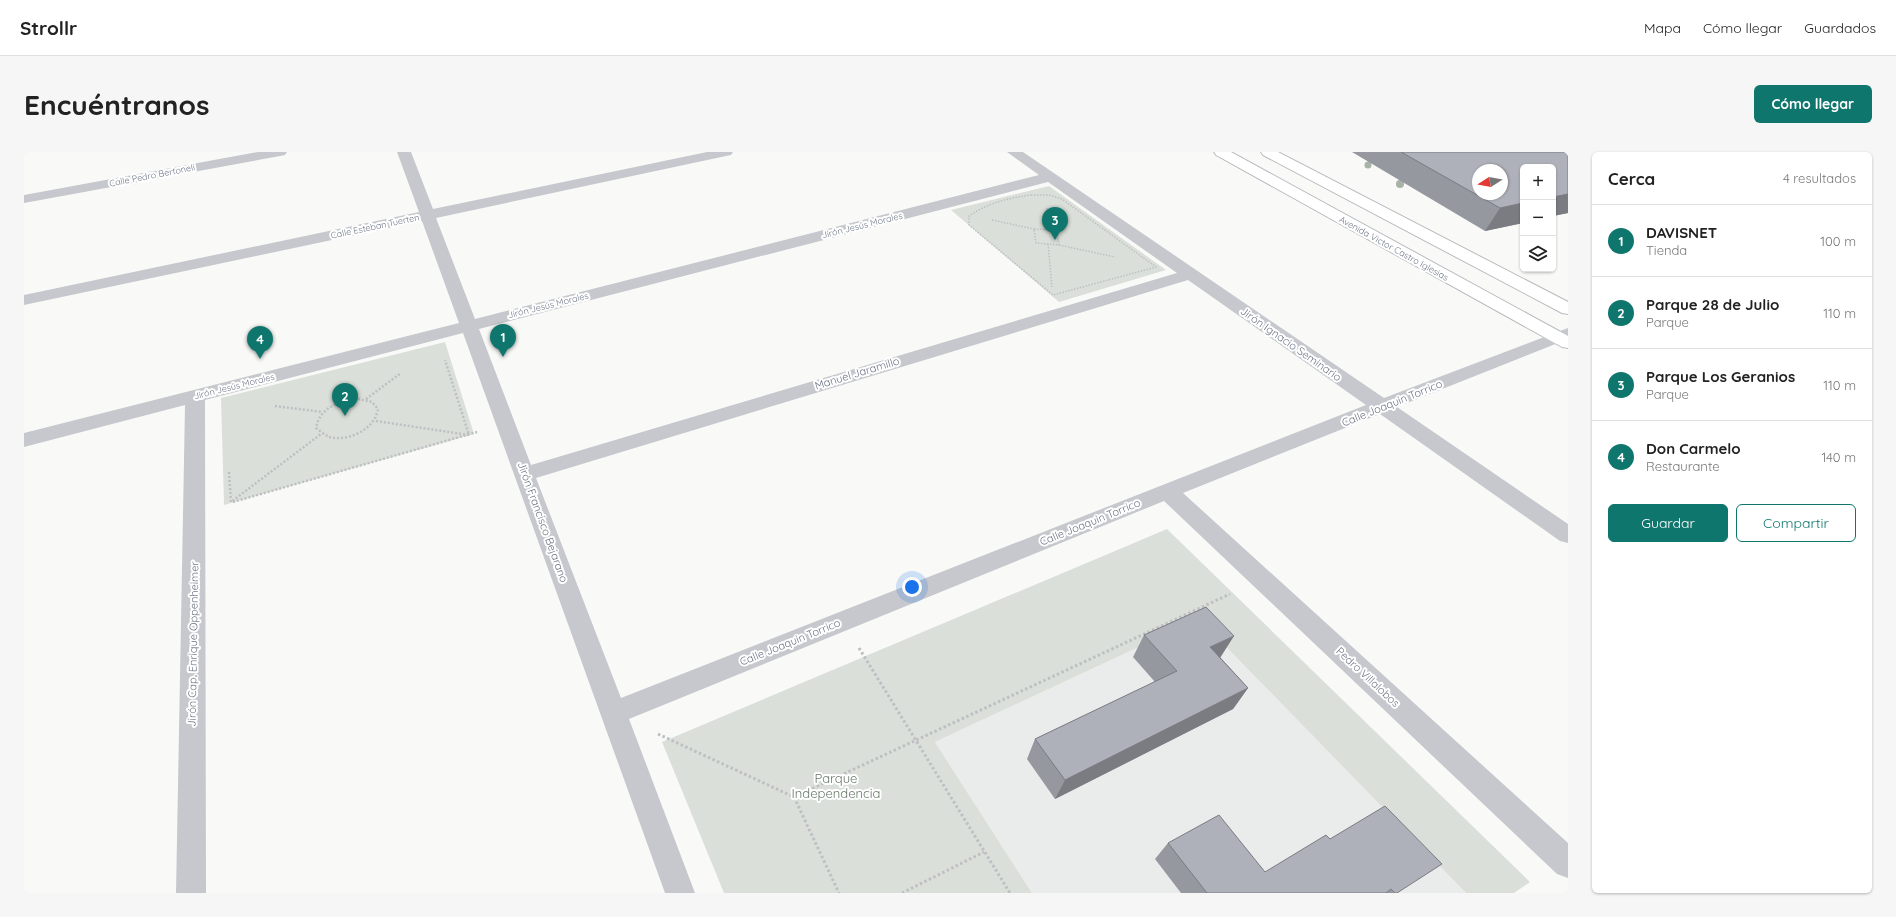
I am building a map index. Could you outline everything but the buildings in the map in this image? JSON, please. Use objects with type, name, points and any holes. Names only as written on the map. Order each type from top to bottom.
[{"type":"street","points":[[196,167],[197,152]]},
{"type":"street","name":"Calle Pedro Bertoneli","points":[[24,199],[280,152]]},
{"type":"street","name":"Jirón Francisco Bejarano","points":[[404,152],[680,893]]},
{"type":"street","name":"Calle Esteban Tuerten","points":[[24,300],[726,152]]},
{"type":"street","name":"Jirón Ignacio Seminario","points":[[1014,152],[1568,535]]},
{"type":"street","name":"Avenida Victor Castro Iglesias","points":[[1221,152],[1564,338]]},
{"type":"street","points":[[1268,152],[1568,309]]},
{"type":"street","name":"Jirón Jesús Morales","points":[[24,440],[1049,177]]},
{"type":"street","name":"Manuel Jaramillo","points":[[524,474],[1190,274]]},
{"type":"street","name":"Calle Joaquin Torrico","points":[[614,713],[1382,406],[1564,338]]},
{"type":"street","name":"Jirón Cap. Enrique Oppenheimer","points":[[191,893],[194,396]]},
{"type":"street","name":"Pedro Villalobos","points":[[1167,491],[1568,863]]},
{"type":"path","points":[[1053,295],[1156,267],[1062,198],[1048,195],[1015,197],[988,204],[969,216],[969,225],[1069,310]]},
{"type":"path","points":[[1034,229],[1056,230],[1059,245],[1048,244],[1036,243],[1034,229]]},
{"type":"path","points":[[1048,244],[1053,295]]},
{"type":"path","points":[[445,360],[469,435]]},
{"type":"path","points":[[366,399],[374,402],[378,408],[379,415],[376,420],[365,430],[354,435],[335,437],[321,434],[316,428],[317,420],[322,412],[343,401],[366,399]]},
{"type":"path","points":[[376,420],[469,435]]},
{"type":"path","points":[[194,513],[506,424]]},
{"type":"path","points":[[231,502],[321,434]]},
{"type":"path","points":[[229,470],[231,502]]},
{"type":"path","points":[[794,797],[1262,579]]},
{"type":"path","points":[[842,621],[1010,893]]},
{"type":"path","points":[[614,713],[794,797],[839,893]]},
{"type":"path","points":[[902,893],[984,852]]},
{"type":"shaded area","points":[[1199,619],[1466,893],[1032,893],[935,742]]},
{"type":"green space","points":[[1049,186],[1166,270],[1059,302],[951,210]]},
{"type":"green space","points":[[445,342],[474,434],[224,505],[221,398]]},
{"type":"green space","name":"Parque Independencia","points":[[1167,529],[1530,882],[1514,893],[1466,893],[1199,619],[935,742],[1032,893],[724,893],[662,742]]},
{"type":"place","name":"Parque Los Geranios","points":[[1055,240]]},
{"type":"place","name":"DAVISNET","points":[[503,357]]},
{"type":"place","name":"Don Carmelo","points":[[260,359]]},
{"type":"place","name":"Parque 28 de Julio","points":[[345,416]]}]
